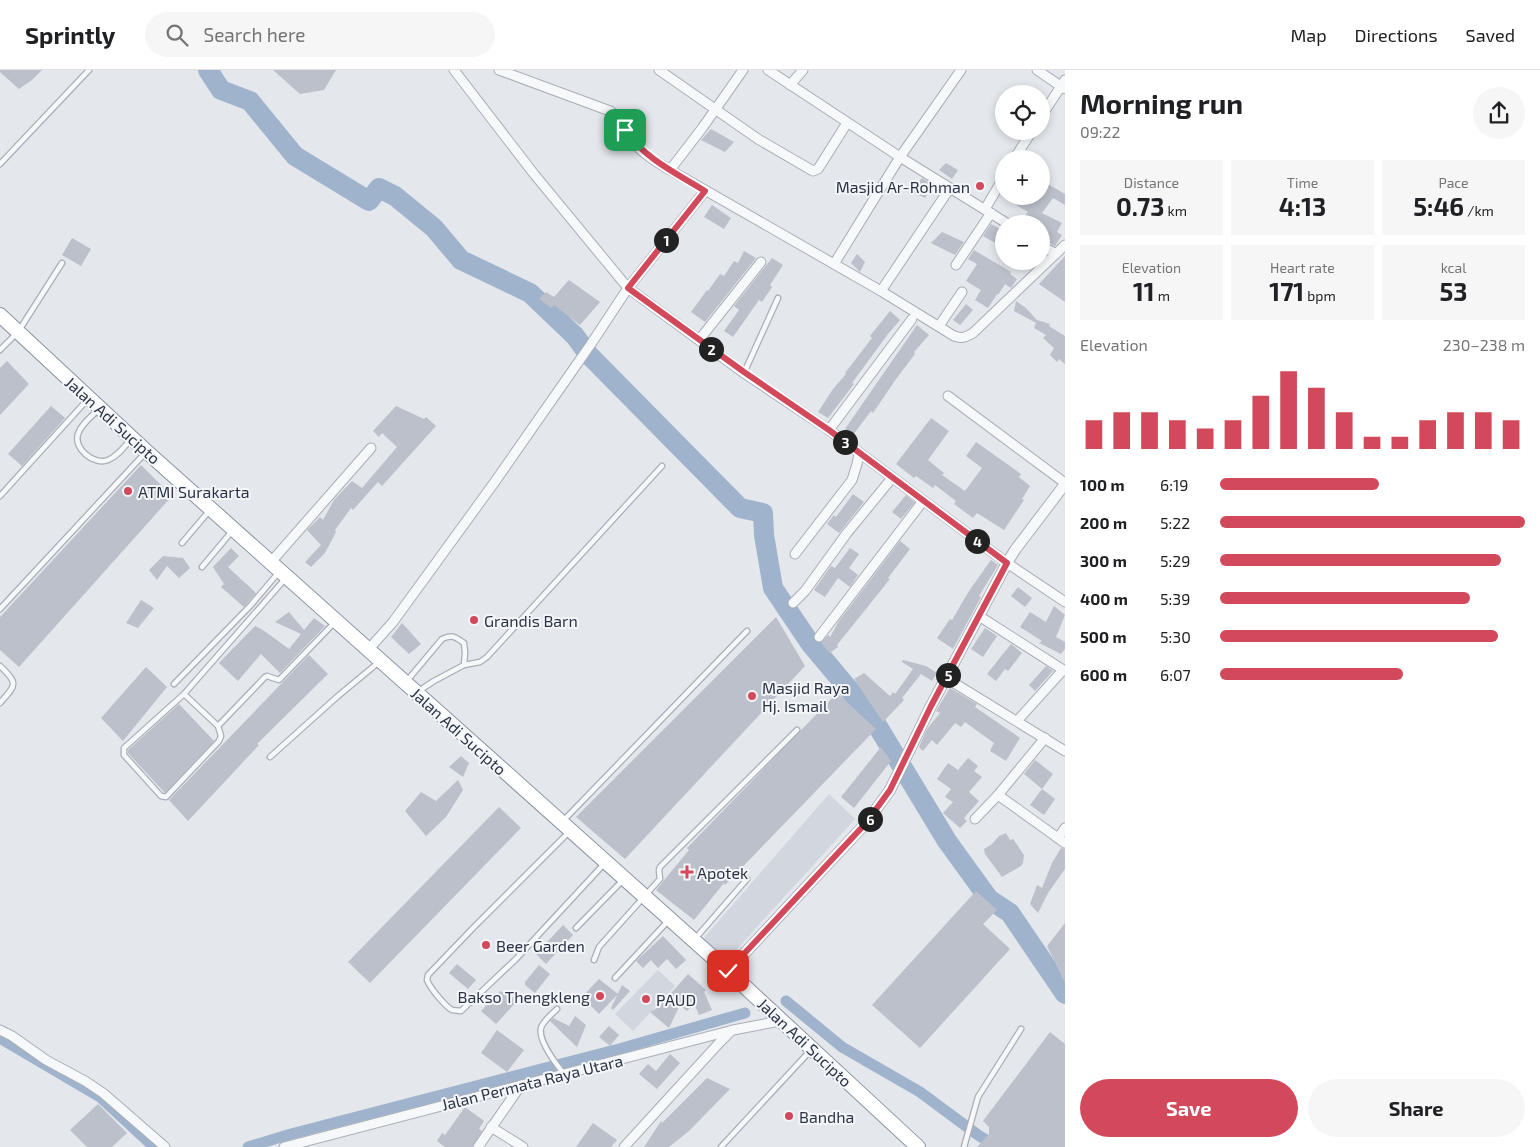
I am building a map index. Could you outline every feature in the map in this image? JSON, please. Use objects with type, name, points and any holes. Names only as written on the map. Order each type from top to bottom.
[{"type":"highway","name":"Jalan Adi Sucipto","points":[[0,315],[146,451],[728,971],[918,1147]]},
{"type":"street","points":[[454,70],[534,174],[628,288],[744,372],[829,430],[1007,563],[1065,602]]},
{"type":"street","points":[[499,70],[610,111],[615,114],[634,143],[644,153],[670,170],[960,338],[973,333],[1065,245]]},
{"type":"street","points":[[659,70],[764,143],[813,171],[818,169],[847,123]]},
{"type":"street","points":[[670,170],[743,70]]},
{"type":"street","points":[[768,70],[900,157],[995,216]]},
{"type":"street","points":[[790,85],[803,70]]},
{"type":"street","points":[[834,264],[900,157],[960,70]]},
{"type":"street","points":[[1037,70],[1064,85],[1050,104]]},
{"type":"street","points":[[881,291],[950,188]]},
{"type":"street","points":[[368,650],[393,622],[494,483],[628,288],[705,191]]},
{"type":"street","points":[[956,265],[995,196]]},
{"type":"street","points":[[1050,250],[1056,254]]},
{"type":"street","points":[[699,340],[761,262]]},
{"type":"street","points":[[939,326],[962,292]]},
{"type":"street","points":[[829,430],[912,319]]},
{"type":"street","points":[[728,971],[866,823],[884,799],[1007,563],[1065,483],[948,396]]},
{"type":"street","points":[[279,570],[371,448]]},
{"type":"street","points":[[795,554],[852,480],[858,464],[859,453]]},
{"type":"street","points":[[793,603],[805,591],[847,533],[892,478]]},
{"type":"street","points":[[819,637],[923,501]]},
{"type":"street","points":[[979,616],[1064,670],[1017,721]]},
{"type":"street","points":[[946,678],[1065,751]]},
{"type":"street","points":[[975,819],[998,796],[1045,738]]},
{"type":"street","points":[[998,796],[1062,841],[1065,828]]},
{"type":"street","name":"Jalan Permata Raya Utara","points":[[284,1147],[521,1085],[562,1072],[780,1020]]},
{"type":"street","points":[[0,1030],[12,1036],[46,1060],[103,1093],[165,1147]]},
{"type":"street","points":[[624,1147],[733,1030]]},
{"type":"street","points":[[478,1147],[521,1085]]},
{"type":"street","points":[[492,1127],[523,1147]]},
{"type":"lane","points":[[0,164],[89,70]]},
{"type":"lane","points":[[0,350],[18,332],[62,263]]},
{"type":"lane","points":[[744,372],[778,298]]},
{"type":"lane","points":[[0,496],[89,398]]},
{"type":"lane","points":[[100,408],[80,429],[78,445],[84,453],[95,460],[104,462],[121,451],[132,438]]},
{"type":"lane","points":[[0,609],[146,451]]},
{"type":"lane","points":[[416,693],[464,665],[480,662],[487,657],[662,466]]},
{"type":"lane","points":[[182,544],[211,509]]},
{"type":"lane","points":[[202,567],[234,529]]},
{"type":"lane","points":[[174,684],[250,606],[279,570]]},
{"type":"lane","points":[[184,694],[218,726],[221,736],[219,741],[166,797],[161,796],[124,755],[124,748],[184,694],[279,570]]},
{"type":"lane","points":[[218,726],[265,677],[278,680],[336,621]]},
{"type":"lane","points":[[605,862],[516,959],[461,1011],[452,1010],[434,992],[427,980],[428,975],[747,631]]},
{"type":"lane","points":[[405,683],[442,639],[448,636],[454,636],[464,643],[466,653],[464,665]]},
{"type":"lane","points":[[270,757],[380,661]]},
{"type":"lane","points":[[0,666],[12,678],[14,683],[0,703]]},
{"type":"lane","points":[[594,960],[599,947],[660,879],[660,867],[797,730]]},
{"type":"lane","points":[[576,928],[624,879]]},
{"type":"lane","points":[[693,941],[746,879]]},
{"type":"lane","points":[[615,978],[669,920]]},
{"type":"lane","points":[[557,1009],[542,1024],[540,1030],[542,1038],[562,1072]]},
{"type":"lane","points":[[964,1147],[978,1096],[1021,1029]]},
{"type":"lane","points":[[721,1147],[812,1049]]},
{"type":"shaded area","points":[[829,794],[855,819],[727,960],[703,939]]},
{"type":"shaded area","name":"PAUD","points":[[658,970],[675,986],[633,1031],[615,1014]]},
{"type":"building","points":[[0,70],[42,70],[19,89]]},
{"type":"building","points":[[273,70],[336,70],[324,90],[300,94]]},
{"type":"building","points":[[711,129],[734,142],[725,152],[701,140]]},
{"type":"building","points":[[946,163],[958,170],[952,179],[939,170]]},
{"type":"building","points":[[922,178],[933,185],[925,198],[912,192]]},
{"type":"building","points":[[1050,185],[1065,194],[1065,205],[1053,198],[1050,202]]},
{"type":"building","points":[[712,205],[731,218],[724,229],[704,217]]},
{"type":"building","points":[[1016,205],[1048,205],[1042,213],[1046,215],[1026,215],[1028,212]]},
{"type":"building","points":[[1050,217],[1062,223],[1057,232],[1062,235],[1055,246],[1050,243]]},
{"type":"building","points":[[991,224],[995,226],[995,243],[983,236]]},
{"type":"building","points":[[942,232],[964,242],[955,255],[931,243]]},
{"type":"building","points":[[72,238],[91,249],[81,266],[62,255]]},
{"type":"building","points":[[974,250],[995,262],[995,270],[1008,270],[1017,279],[1011,288],[1005,284],[988,308],[975,300],[981,290],[966,281],[977,264],[968,259]]},
{"type":"building","points":[[744,251],[756,258],[705,322],[691,312],[720,274],[724,276],[734,261],[738,263]]},
{"type":"building","points":[[857,254],[865,262],[860,272],[851,263]]},
{"type":"building","points":[[1065,256],[1065,302],[1039,284]]},
{"type":"building","points":[[772,258],[783,265],[762,302],[759,300],[733,337],[724,331],[739,310],[734,306]]},
{"type":"building","points":[[569,280],[600,302],[580,325],[554,305],[551,308],[539,299],[546,292],[554,297]]},
{"type":"building","points":[[1016,301],[1026,308],[1037,320],[1050,324],[1049,326],[1065,336],[1065,364],[1059,359],[1057,362],[1050,355],[1054,348],[1043,338],[1046,335],[1034,328],[1036,323],[1014,311]]},
{"type":"building","points":[[966,304],[973,310],[960,325],[953,320]]},
{"type":"building","points":[[890,311],[900,320],[828,418],[818,412],[872,338],[870,336]]},
{"type":"building","points":[[917,325],[929,335],[914,352],[915,354],[873,413],[871,411],[853,435],[845,429]]},
{"type":"building","points":[[7,361],[29,384],[0,415],[0,368]]},
{"type":"building","points":[[51,406],[65,418],[22,466],[8,454]]},
{"type":"building","points":[[396,406],[424,419],[426,417],[436,426],[382,486],[378,482],[353,510],[351,508],[335,530],[336,532],[325,553],[311,567],[305,562],[321,545],[307,530],[320,517],[323,520],[334,500],[352,481],[362,488],[397,447],[382,433],[379,437],[373,431]]},
{"type":"building","points":[[931,418],[949,431],[928,460],[944,473],[942,475],[965,491],[982,468],[966,456],[976,442],[1021,474],[1019,477],[1030,486],[1022,499],[1024,500],[1004,530],[977,513],[973,518],[954,504],[956,501],[935,485],[933,488],[916,476],[914,478],[896,464]]},
{"type":"building","points":[[141,465],[172,496],[19,667],[0,650],[0,617]]},
{"type":"building","points":[[853,494],[864,502],[839,533],[827,524],[834,515],[836,517]]},
{"type":"building","points":[[906,495],[915,502],[901,519],[892,512]]},
{"type":"building","points":[[900,541],[910,549],[888,578],[890,579],[837,645],[838,647],[830,653],[821,643],[828,635],[830,637],[839,621]]},
{"type":"building","points":[[231,548],[239,556],[228,567],[256,593],[244,607],[221,587],[224,584],[213,567]]},
{"type":"building","points":[[850,548],[859,554],[849,568],[858,575],[850,587],[838,578],[825,597],[814,590],[831,566],[835,568]]},
{"type":"building","points":[[163,556],[183,558],[190,568],[179,578],[167,566],[157,580],[149,570]]},
{"type":"building","points":[[991,560],[998,565],[979,596],[981,597],[953,649],[937,638],[950,619],[952,620],[969,591]]},
{"type":"building","points":[[1018,587],[1032,598],[1025,607],[1011,596]]},
{"type":"building","points":[[141,600],[154,608],[138,628],[126,623]]},
{"type":"building","points":[[1054,606],[1065,615],[1056,637],[1065,642],[1065,649],[1061,654],[1039,643],[1042,641],[1020,627],[1030,612],[1046,622]]},
{"type":"building","points":[[289,612],[304,630],[314,618],[325,626],[280,673],[261,654],[238,681],[219,663],[255,626],[289,649],[301,634],[275,622]]},
{"type":"building","points":[[776,617],[805,666],[625,859],[576,817]]},
{"type":"building","points":[[402,623],[421,644],[409,654],[391,637]]},
{"type":"building","points":[[985,628],[997,636],[983,657],[971,649]]},
{"type":"building","points":[[1011,644],[1022,653],[1008,671],[1005,669],[996,681],[987,674]]},
{"type":"building","points":[[309,655],[328,674],[257,744],[259,745],[188,821],[169,800]]},
{"type":"building","points":[[903,660],[926,666],[937,673],[932,681],[921,674],[902,698],[904,700],[883,722],[854,679],[864,673],[890,696],[893,692],[895,694],[913,669],[902,662]]},
{"type":"building","points":[[1046,666],[1053,671],[1035,691],[1029,685]]},
{"type":"building","points":[[146,667],[167,687],[123,741],[101,718]]},
{"type":"building","points":[[950,688],[977,704],[975,707],[1020,738],[1006,761],[990,751],[994,743],[965,722],[961,727],[955,723],[937,745],[932,740],[923,751],[919,747],[927,729],[940,713],[936,711]]},
{"type":"building","points":[[837,693],[876,729],[725,885],[724,883],[694,920],[656,890],[689,850],[687,848]]},
{"type":"building","points":[[179,704],[214,741],[165,793],[128,753],[128,750]]},
{"type":"building","points":[[881,747],[891,761],[854,808],[841,797]]},
{"type":"building","points":[[461,756],[469,763],[463,777],[449,767]]},
{"type":"building","points":[[968,758],[978,766],[974,771],[982,777],[969,792],[979,801],[964,818],[967,821],[960,828],[943,813],[953,802],[945,797],[951,789],[937,779],[948,763],[958,770]]},
{"type":"building","points":[[1035,760],[1053,774],[1042,789],[1024,774]]},
{"type":"building","points":[[458,780],[463,790],[446,817],[426,836],[405,811],[421,792],[436,801]]},
{"type":"building","points":[[1042,789],[1055,799],[1044,815],[1030,805]]},
{"type":"building","points":[[499,807],[521,828],[370,983],[348,962]]},
{"type":"building","points":[[1006,833],[1010,840],[1013,839],[1024,855],[1021,866],[1002,877],[985,854],[984,849],[999,836]]},
{"type":"building","points":[[1061,848],[1065,849],[1065,869],[1048,893],[1038,913],[1030,904],[1037,885],[1042,888],[1052,863]]},
{"type":"building","points":[[976,891],[997,910],[983,924],[1010,949],[920,1048],[872,1005]]},
{"type":"building","points":[[1065,923],[1065,983],[1047,946]]},
{"type":"building","points":[[563,925],[573,935],[546,964],[536,954]]},
{"type":"building","points":[[663,936],[686,960],[676,969],[667,959],[658,968],[651,960],[643,968],[636,961]]},
{"type":"building","points":[[457,964],[476,980],[468,989],[449,973]]},
{"type":"building","points":[[539,965],[550,974],[535,993],[525,985],[525,982]]},
{"type":"building","points":[[688,974],[706,990],[704,992],[712,1010],[699,1015],[694,1003],[687,1011],[680,1005],[669,1028],[650,1012],[659,1007]]},
{"type":"building","name":"Bakso Thengkleng","points":[[599,979],[618,994],[599,1014],[582,997]]},
{"type":"building","points":[[622,985],[630,991],[613,1010],[611,1008]]},
{"type":"building","points":[[500,991],[518,1000],[496,1024],[481,1011]]},
{"type":"building","points":[[575,1016],[586,1025],[577,1047],[550,1021],[553,1018],[569,1026]]},
{"type":"building","points":[[609,1026],[619,1035],[610,1046],[599,1037]]},
{"type":"building","points":[[497,1030],[524,1050],[507,1072],[481,1053]]},
{"type":"building","points":[[1050,1032],[1065,1044],[1065,1147],[977,1147],[989,1134],[989,1127],[983,1121]]},
{"type":"building","points":[[670,1054],[680,1063],[657,1089],[639,1074],[648,1064],[656,1071]]},
{"type":"building","points":[[707,1078],[730,1089],[689,1131],[669,1147],[644,1147],[661,1121],[662,1123]]},
{"type":"building","points":[[98,1104],[127,1133],[112,1147],[87,1147],[70,1130]]},
{"type":"building","points":[[465,1107],[484,1121],[479,1129],[482,1131],[472,1147],[445,1147],[437,1141],[442,1133],[445,1135]]},
{"type":"building","points":[[593,1123],[617,1140],[611,1147],[576,1147]]},
{"type":"waterway","points":[[208,70],[221,90],[250,101],[295,156],[369,201],[379,188],[395,196],[434,228],[461,260],[530,293],[575,336],[588,354],[740,508],[763,513],[764,535],[773,588],[810,643],[872,717],[947,841],[989,899],[1010,913],[1065,994]]},
{"type":"waterway","points":[[786,1001],[842,1047],[920,1092],[978,1135],[998,1147]]},
{"type":"waterway","points":[[248,1147],[291,1134],[619,1049],[745,1013]]},
{"type":"waterway","points":[[0,1038],[100,1097],[154,1147]]},
{"type":"place","name":"Masjid Ar-Rohman","points":[[980,186]]},
{"type":"place","name":"ATMI Surakarta","points":[[128,491]]},
{"type":"place","name":"Grandis Barn","points":[[474,620]]},
{"type":"place","name":"Masjid Raya Hj. Ismail","points":[[752,696]]},
{"type":"place","name":"Apotek","points":[[687,872]]},
{"type":"place","name":"Beer Garden","points":[[486,945]]},
{"type":"place","name":"Bakso Thengkleng","points":[[600,996]]},
{"type":"place","name":"PAUD","points":[[646,999]]},
{"type":"place","name":"Bandha","points":[[789,1116]]},
{"type":"route","points":[[625,130],[644,153],[705,191],[628,288],[744,372],[829,430],[1007,563],[884,799],[866,823],[728,971]]}]
